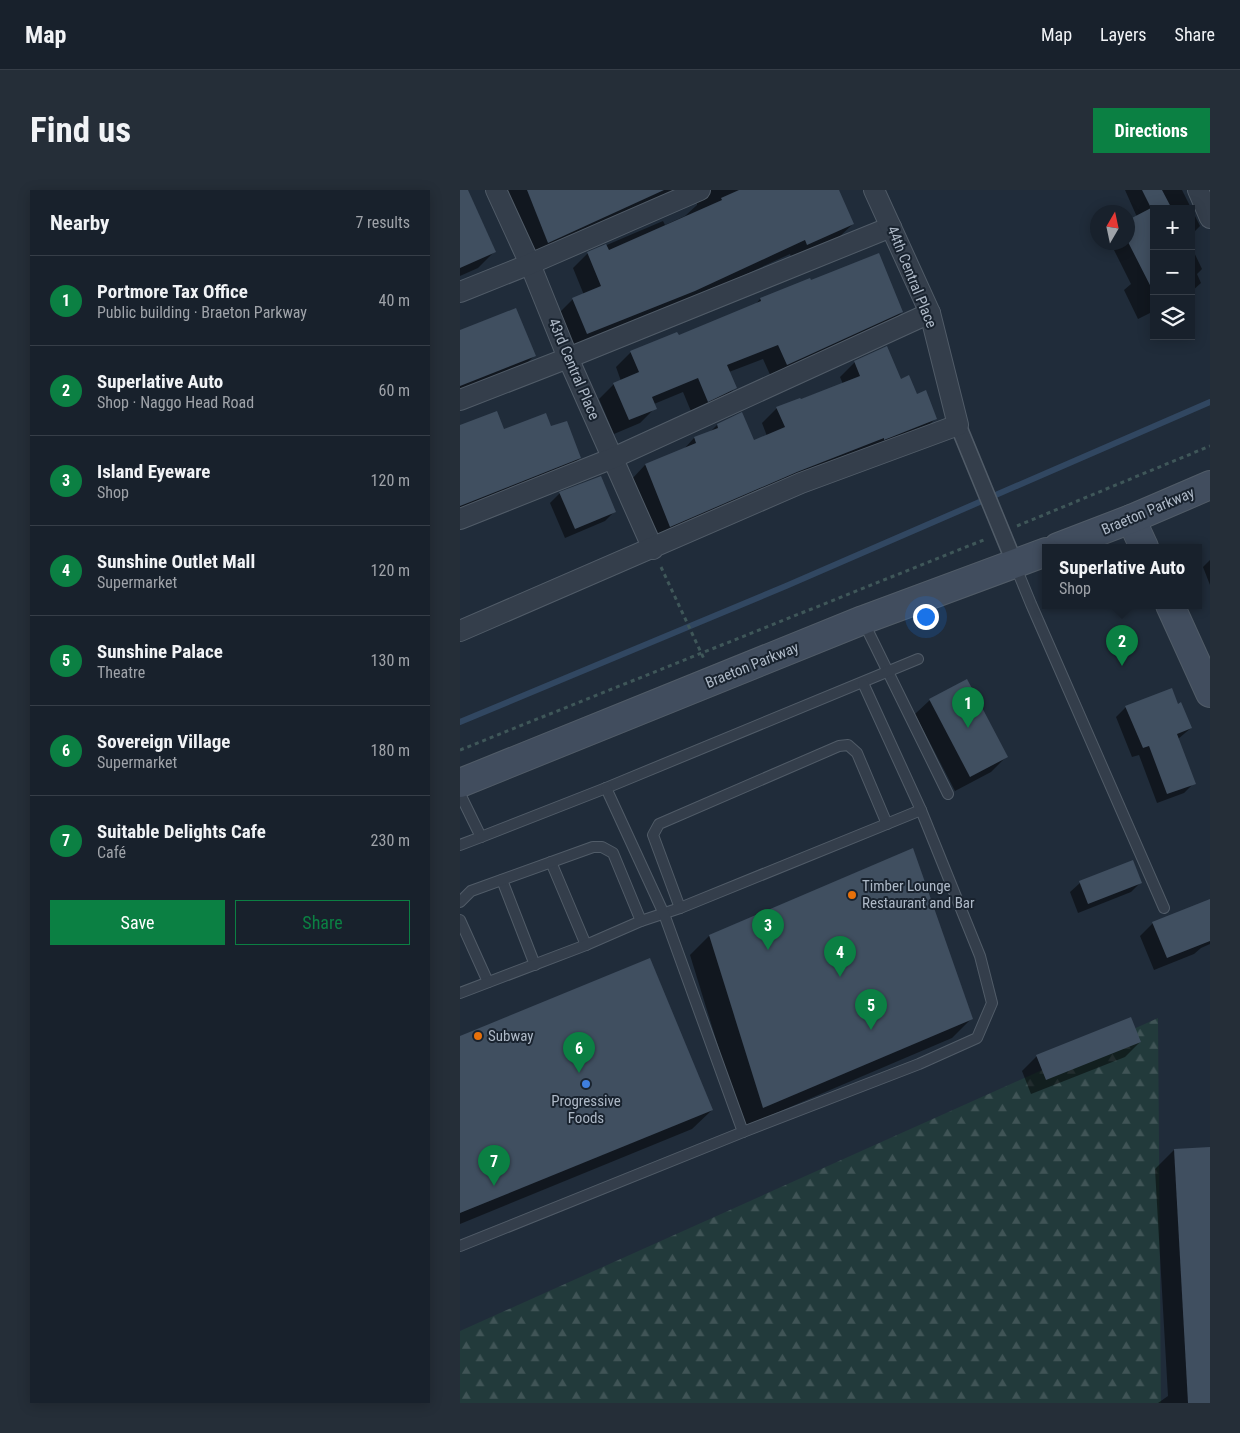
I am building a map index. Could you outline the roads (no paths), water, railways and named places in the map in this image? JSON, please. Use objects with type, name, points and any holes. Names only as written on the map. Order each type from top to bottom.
[{"type":"main road","name":"Braeton Parkway","points":[[1066,544],[1130,519],[1210,484]]},
{"type":"main road","points":[[1130,519],[1142,544]]},
{"type":"main road","name":"Braeton Parkway","points":[[460,783],[863,620],[1042,554]]},
{"type":"main road","points":[[1172,609],[1210,693]]},
{"type":"street","name":"43rd Central Place","points":[[496,190],[530,264],[568,358],[653,549]]},
{"type":"street","points":[[460,292],[530,264],[700,190]]},
{"type":"street","name":"44th Central Place","points":[[874,190],[930,313],[961,433]]},
{"type":"street","points":[[1198,190],[1210,218]]},
{"type":"street","points":[[460,400],[891,227]]},
{"type":"street","points":[[460,519],[614,458],[930,313]]},
{"type":"street","points":[[460,631],[653,549],[801,483],[961,433],[1015,564]]},
{"type":"lane","points":[[1015,564],[1164,908]]},
{"type":"lane","points":[[863,620],[948,794]]},
{"type":"lane","points":[[460,845],[606,788],[918,659]]},
{"type":"lane","points":[[460,1246],[743,1132],[919,1064],[977,1038],[992,1003],[980,956],[921,810],[863,683]]},
{"type":"lane","points":[[680,908],[653,835],[659,824],[839,746],[848,745],[857,753],[886,824]]},
{"type":"lane","points":[[606,788],[664,914],[743,1132]]},
{"type":"lane","points":[[460,794],[481,836]]},
{"type":"lane","points":[[460,993],[586,945],[641,921],[680,908],[921,810]]},
{"type":"lane","points":[[460,902],[472,891],[593,847],[602,847],[613,853],[641,921]]},
{"type":"lane","points":[[551,862],[586,945]]},
{"type":"lane","points":[[502,880],[535,965]]},
{"type":"lane","points":[[460,920],[488,982]]},
{"type":"waterway","points":[[460,722],[786,586],[1210,402]]},
{"type":"place","name":"Superlative Auto","points":[[1122,666]]},
{"type":"place","name":"Portmore Tax Office","points":[[968,728]]},
{"type":"place","name":"Timber Lounge Restaurant and Bar","points":[[852,895]]},
{"type":"place","name":"Island Eyeware","points":[[768,950]]},
{"type":"place","name":"Sunshine Outlet Mall","points":[[840,977]]},
{"type":"place","name":"Sunshine Palace","points":[[871,1030]]},
{"type":"place","name":"Subway","points":[[478,1036]]},
{"type":"place","name":"Sovereign Village","points":[[579,1073]]},
{"type":"place","name":"Progressive Foods","points":[[586,1084]]},
{"type":"place","name":"Suitable Delights Cafe","points":[[494,1186]]}]
